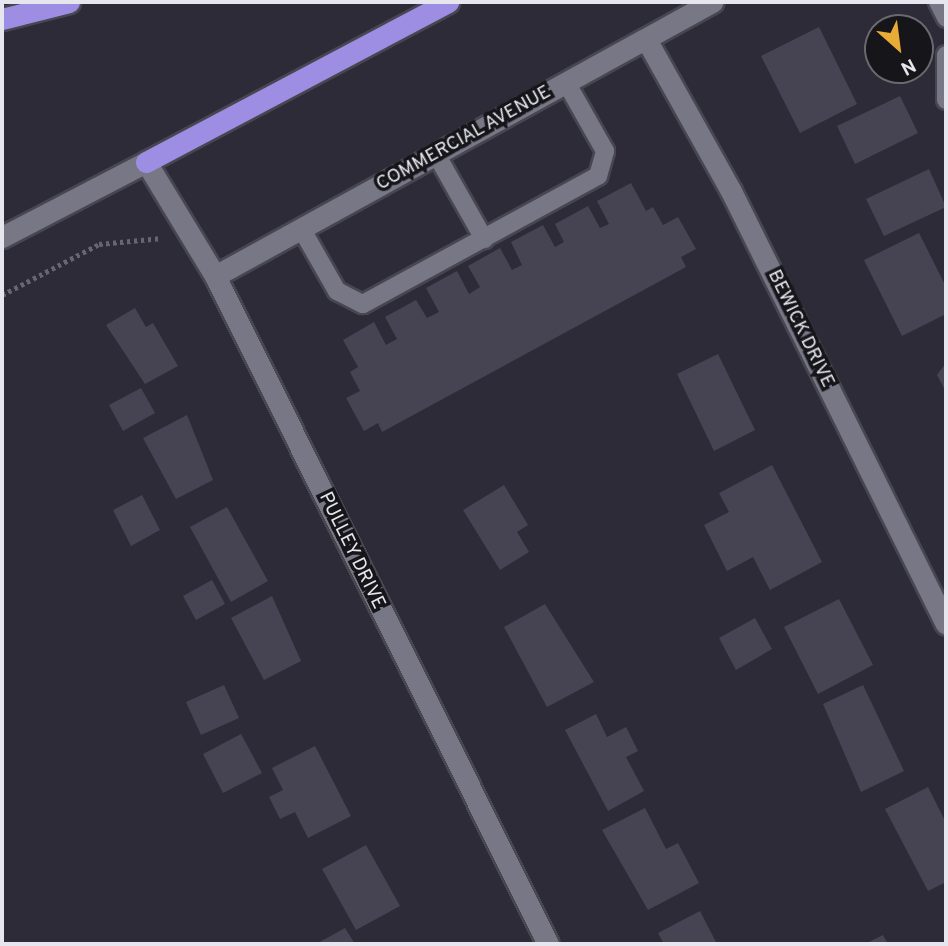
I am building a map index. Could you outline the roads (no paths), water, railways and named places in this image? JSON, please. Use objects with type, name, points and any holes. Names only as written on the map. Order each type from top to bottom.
[{"type":"highway","points":[[2,19],[69,2]]},
{"type":"highway","points":[[146,162],[448,2]]},
{"type":"street","name":"COMMERCIAL AVENUE","points":[[215,276],[712,2]]},
{"type":"street","name":"BEWICK DRIVE","points":[[646,38],[731,191],[946,624]]},
{"type":"street","name":"PULLEY DRIVE","points":[[146,162],[215,276],[548,944]]},
{"type":"street","points":[[2,237],[146,162]]},
{"type":"lane","points":[[938,2],[946,18]]},
{"type":"lane","points":[[946,55],[946,100]]},
{"type":"lane","points":[[301,228],[337,291],[363,304],[484,239],[606,166],[605,151],[566,82]]},
{"type":"lane","points":[[436,154],[484,239]]}]
